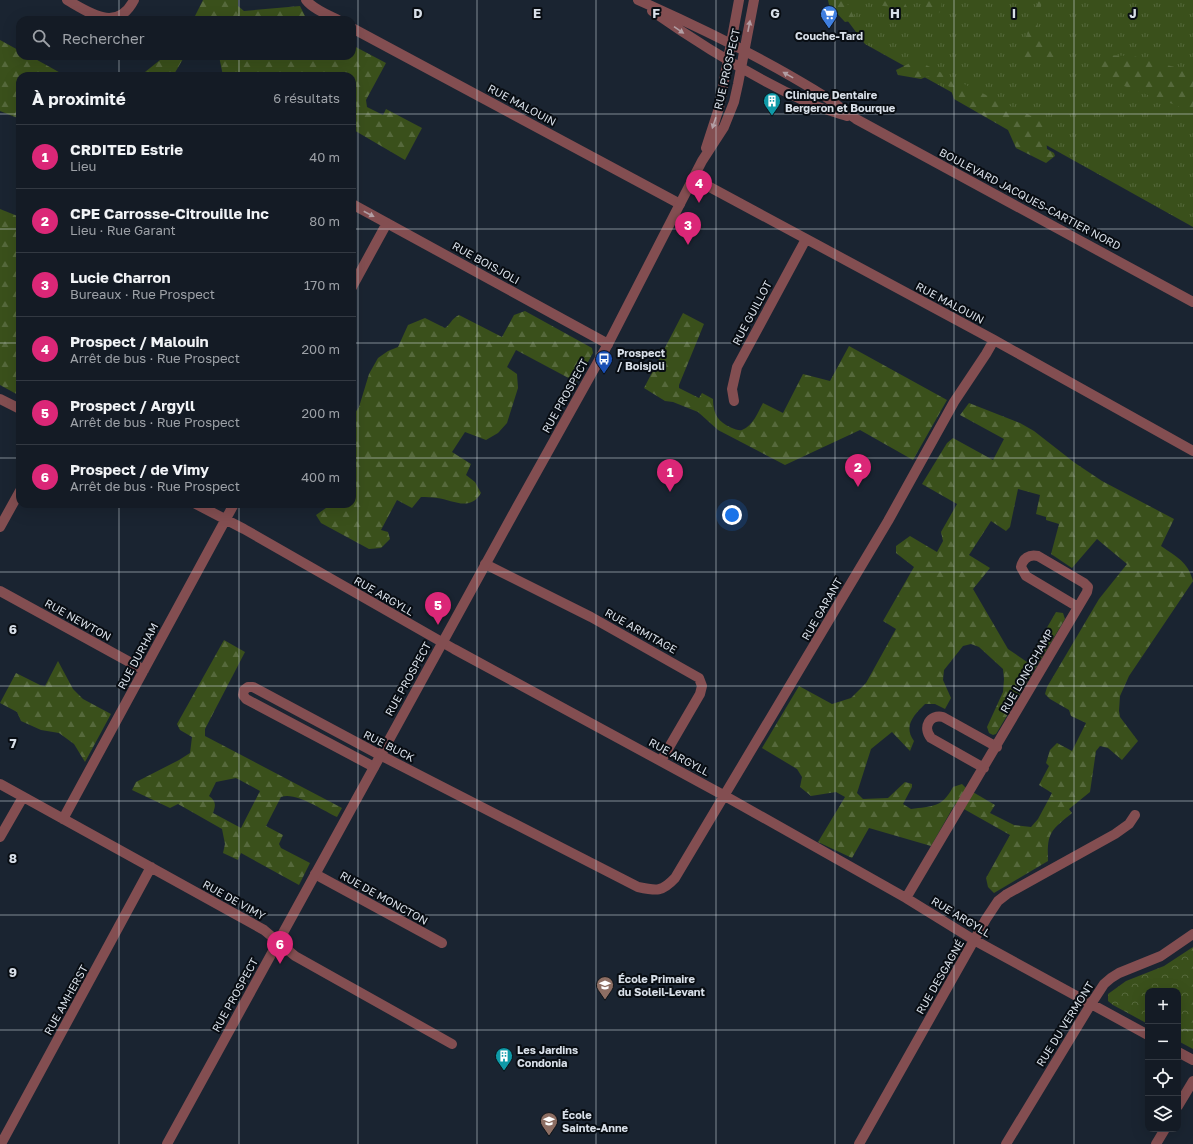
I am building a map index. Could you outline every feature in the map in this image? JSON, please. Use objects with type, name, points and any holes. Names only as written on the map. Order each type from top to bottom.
[{"type":"street","points":[[67,0],[97,16]]},
{"type":"street","points":[[120,16],[126,12],[134,0]]},
{"type":"street","points":[[306,0],[317,9],[330,16]]},
{"type":"street","name":"BOULEVARD JACQUES-CARTIER NORD","points":[[636,0],[698,27],[818,91],[856,119],[1193,302]]},
{"type":"street","name":"BOULEVARD JACQUES-CARTIER NORD","points":[[636,0],[691,38],[728,60],[812,105],[856,119]]},
{"type":"street","name":"RUE PROSPECT","points":[[702,161],[719,108],[739,0]]},
{"type":"street","name":"RUE PROSPECT","points":[[167,1144],[442,642],[608,344],[702,161],[730,114],[742,67],[754,0]]},
{"type":"street","name":"RUE MALOUIN","points":[[356,30],[680,204]]},
{"type":"street","name":"RUE MALOUIN","points":[[693,178],[994,340],[1193,451]]},
{"type":"street","name":"RUE BOISJOLI","points":[[356,206],[608,344]]},
{"type":"street","points":[[356,280],[387,223]]},
{"type":"street","name":"RUE GUILLOT","points":[[734,401],[732,389],[736,367],[806,239]]},
{"type":"street","name":"RUE GARANT","points":[[666,887],[675,878],[725,796],[888,521],[954,402],[994,340]]},
{"type":"street","points":[[0,398],[16,407]]},
{"type":"street","points":[[0,527],[16,498]]},
{"type":"street","name":"RUE ARGYLL","points":[[204,508],[442,642],[725,796],[906,898],[974,940],[1145,1033]]},
{"type":"street","name":"RUE DURHAM","points":[[63,819],[232,508]]},
{"type":"street","name":"RUE LONGCHAMP","points":[[906,898],[997,747],[1087,592],[1088,587],[1084,583],[1038,556],[1030,556],[1023,560],[1021,567],[1026,576],[1078,607]]},
{"type":"street","name":"RUE ARMITAGE","points":[[486,564],[591,617],[699,678],[702,686],[700,694],[661,761]]},
{"type":"street","name":"RUE NEWTON","points":[[0,590],[144,670]]},
{"type":"street","name":"RUE BUCK","points":[[374,768],[246,699],[243,695],[244,690],[248,687],[253,687],[380,755],[638,887],[652,890],[666,887]]},
{"type":"street","points":[[984,768],[931,738],[927,728],[929,722],[935,717],[943,717],[997,747]]},
{"type":"street","name":"RUE DE VIMY","points":[[0,784],[264,930],[295,956],[452,1044]]},
{"type":"street","points":[[0,838],[23,797]]},
{"type":"street","name":"RUE DESGAGNÉ","points":[[862,1143],[986,918],[998,901],[1007,894],[1115,834],[1129,824],[1135,815]]},
{"type":"street","name":"RUE AMHERST","points":[[1,1144],[151,868]]},
{"type":"street","name":"RUE DE MONCTON","points":[[315,874],[442,943]]},
{"type":"street","name":"RUE DU VERMONT","points":[[1006,1144],[1090,1004],[1104,984],[1119,973],[1162,956],[1193,934]]},
{"type":"street","points":[[1181,1054],[1193,1060]]},
{"type":"street","points":[[1181,1101],[1193,1081]]},
{"type":"street","points":[[1156,1144],[1163,1132]]},
{"type":"green space","points":[[203,0],[238,0],[238,6],[244,11],[300,6],[305,16],[195,16]]},
{"type":"green space","points":[[828,0],[844,0],[854,17],[851,21],[845,22],[829,5]]},
{"type":"green space","points":[[832,0],[1193,0],[1193,227],[865,44]]},
{"type":"green space","points":[[872,0],[903,0],[908,9],[876,5]]},
{"type":"green space","points":[[923,0],[942,0],[940,12],[934,16],[921,2]]},
{"type":"green space","points":[[1038,1],[1042,2],[1037,27],[1038,31],[1045,40],[1059,52],[1057,59],[1026,62],[1020,55]]},
{"type":"green space","points":[[0,40],[16,49],[16,60],[37,60],[59,72],[16,72],[16,117],[0,111]]},
{"type":"green space","points":[[356,47],[386,63],[366,100],[367,107],[383,115],[386,109],[422,128],[405,160],[356,131],[356,72],[222,72],[220,60],[356,60]]},
{"type":"green space","points":[[1103,55],[1133,56],[1193,72],[1193,120],[1178,106],[1116,83],[1094,61]]},
{"type":"green space","points":[[160,60],[182,60],[175,72],[145,72]]},
{"type":"green space","points":[[916,60],[1042,121],[1045,126],[1047,149],[1054,153],[1055,156],[1046,163],[1016,148],[1008,130],[954,99],[950,87],[928,76],[921,79],[898,75],[896,70]]},
{"type":"green space","points":[[0,209],[16,215],[16,394],[0,385]]},
{"type":"green space","points":[[525,311],[592,348],[593,353],[576,382],[516,350],[507,367],[517,374],[518,388],[507,423],[498,433],[486,440],[465,432],[452,452],[471,464],[466,475],[475,482],[481,493],[477,499],[472,502],[461,503],[421,497],[412,508],[397,500],[381,530],[388,532],[390,539],[381,548],[369,549],[321,523],[316,515],[326,508],[356,508],[356,411],[359,407],[369,374],[378,358],[388,351],[398,347],[408,325],[425,318],[445,328],[454,318],[459,315],[502,337],[514,315]]},
{"type":"green space","points":[[683,313],[704,324],[679,388],[699,398],[702,393],[713,399],[717,417],[727,426],[736,429],[742,430],[746,428],[755,418],[763,403],[783,413],[803,374],[830,381],[849,346],[947,400],[913,460],[860,430],[785,465],[718,430],[698,412],[673,402],[665,401],[644,388]]},
{"type":"green space","points":[[969,403],[1020,423],[1034,431],[1075,463],[1102,481],[1174,519],[1161,546],[1185,564],[1193,581],[1129,676],[1120,696],[1120,717],[1138,741],[1122,760],[1108,748],[1100,746],[1096,751],[1090,792],[1069,809],[1072,813],[1051,833],[1048,844],[1048,861],[994,893],[988,887],[986,878],[1010,835],[955,804],[931,846],[869,828],[852,858],[818,842],[845,797],[836,792],[811,796],[800,787],[802,777],[797,769],[762,748],[799,686],[832,704],[851,698],[866,683],[896,629],[883,621],[914,567],[896,553],[896,546],[910,536],[937,552],[943,541],[941,532],[957,504],[922,484],[947,443],[953,438],[993,460],[1004,439],[960,415]],"holes":[[[1018,489],[1040,495],[1036,514],[1046,517],[1046,520],[1059,524],[1051,554],[1072,568],[1097,539],[1127,564],[1099,599],[1047,687],[1045,694],[1050,699],[1069,710],[1071,716],[1086,723],[1072,751],[1057,743],[1050,750],[1046,763],[1049,766],[1039,785],[1052,793],[1038,819],[1031,827],[1014,825],[990,813],[995,805],[966,788],[962,784],[953,787],[945,799],[936,805],[925,807],[911,809],[903,804],[912,787],[912,784],[905,782],[888,798],[863,799],[857,793],[871,749],[892,732],[910,751],[914,741],[911,736],[910,726],[911,721],[917,712],[925,704],[935,704],[945,709],[951,698],[943,680],[944,670],[963,646],[971,644],[979,647],[1003,669],[1003,692],[987,727],[989,733],[993,735],[996,734],[1065,619],[1063,613],[1056,612],[1027,662],[1008,649],[973,589],[990,568],[969,555],[991,521],[1006,531],[1010,527]]]},
{"type":"green space","points":[[224,640],[245,652],[205,729],[205,736],[342,808],[337,817],[301,799],[287,796],[281,797],[266,826],[283,835],[279,844],[281,848],[310,863],[299,885],[241,853],[238,860],[223,853],[225,844],[222,829],[178,804],[170,808],[132,790],[136,782],[190,753],[192,737],[180,730],[177,724]],"holes":[[[236,778],[260,791],[241,828],[213,813],[215,803],[209,796],[216,782]]]},
{"type":"green space","points":[[58,661],[73,689],[83,699],[111,714],[85,762],[74,744],[59,733],[41,730],[21,721],[17,712],[0,703],[16,673],[45,686]]},
{"type":"green space","points":[[1193,947],[1193,1049],[1181,1043],[1181,988],[1145,988],[1145,1022],[1108,1001],[1108,994],[1126,981],[1164,966]]},
{"type":"place","name":"Couche-Tard","points":[[829,29]]},
{"type":"place","name":"Clinique Dentaire Bergeron et Bourque","points":[[772,116]]},
{"type":"place","name":"Prospect / Malouin","points":[[699,203]]},
{"type":"place","name":"Lucie Charron","points":[[688,245]]},
{"type":"place","name":"Prospect / Boisjoli","points":[[604,374]]},
{"type":"place","name":"CPE Carrosse-Citrouille Inc","points":[[858,487]]},
{"type":"place","name":"CRDITED Estrie","points":[[670,492]]},
{"type":"place","name":"Prospect / Argyll","points":[[438,625]]},
{"type":"place","name":"Prospect / de Vimy","points":[[280,964]]},
{"type":"place","name":"École Primaire du Soleil-Levant","points":[[605,1000]]},
{"type":"place","name":"Les Jardins Condonia","points":[[504,1071]]},
{"type":"place","name":"École Sainte-Anne","points":[[549,1136]]}]
